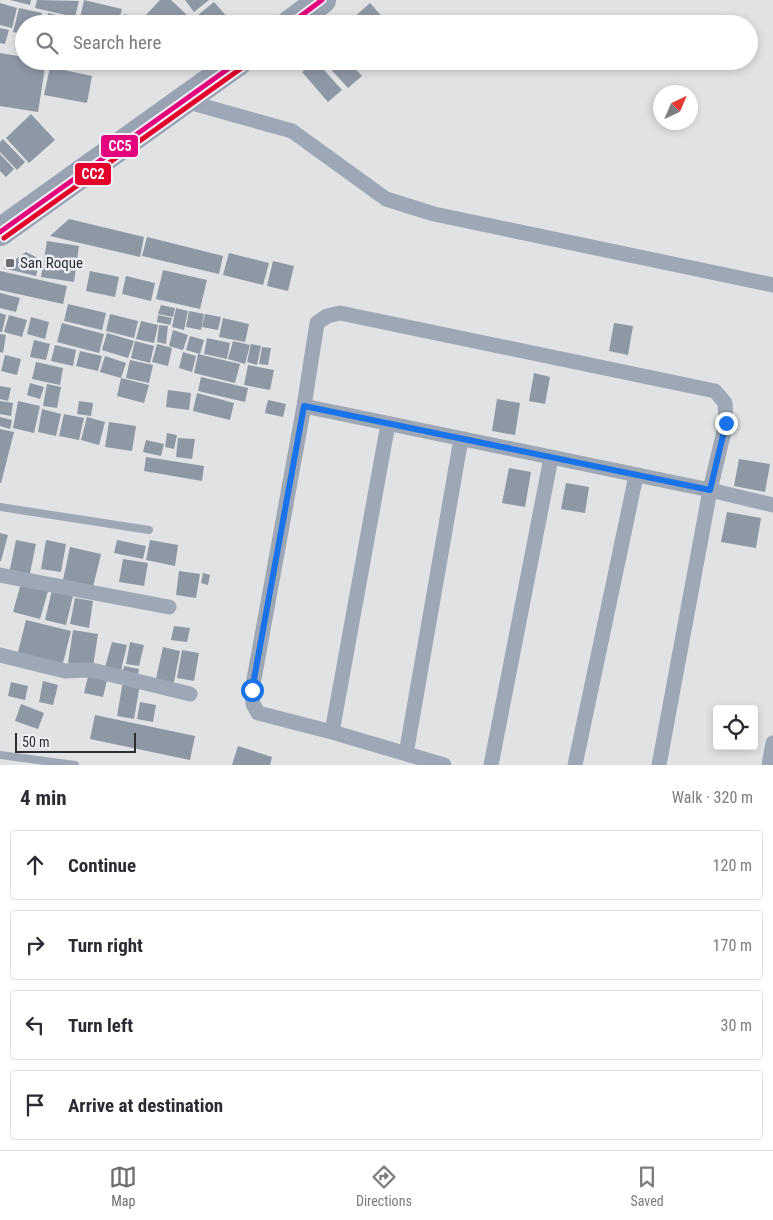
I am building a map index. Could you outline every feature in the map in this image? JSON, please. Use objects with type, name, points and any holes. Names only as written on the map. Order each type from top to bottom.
[{"type":"highway","points":[[302,15],[322,0]]},
{"type":"highway","points":[[0,232],[227,70]]},
{"type":"street","points":[[185,101],[292,131],[386,199],[434,214],[773,285]]},
{"type":"street","points":[[444,765],[332,732],[258,713],[253,704],[252,690],[304,406],[317,323],[327,316],[340,312],[715,391],[725,403],[726,423],[710,490],[659,765]]},
{"type":"street","points":[[304,406],[710,490],[773,505]]},
{"type":"street","points":[[332,732],[388,424]]},
{"type":"street","points":[[406,754],[462,439]]},
{"type":"street","points":[[491,765],[551,458]]},
{"type":"street","points":[[575,765],[636,476]]},
{"type":"street","points":[[0,574],[169,607]]},
{"type":"street","points":[[0,655],[65,672],[96,671],[190,694]]},
{"type":"street","points":[[769,765],[773,743]]},
{"type":"lane","points":[[0,507],[149,530]]},
{"type":"lane","points":[[0,755],[75,765]]},
{"type":"building","points":[[10,0],[31,0],[30,5]]},
{"type":"building","points":[[37,0],[79,1],[76,15],[66,15],[35,8]]},
{"type":"building","points":[[84,0],[122,9],[120,15],[81,15]]},
{"type":"building","points":[[160,0],[171,0],[187,15],[146,15]]},
{"type":"building","points":[[185,0],[209,0],[194,12]]},
{"type":"building","points":[[214,2],[225,15],[198,15]]},
{"type":"building","points":[[0,3],[17,8],[12,28],[0,25]]},
{"type":"building","points":[[370,3],[380,15],[356,15]]},
{"type":"building","points":[[19,8],[42,13],[41,15],[17,15]]},
{"type":"building","points":[[0,28],[9,30],[5,44],[0,43]]},
{"type":"building","points":[[0,53],[15,56],[15,70],[45,70],[38,112],[0,106]]},
{"type":"building","points":[[49,70],[64,70],[92,76],[87,103],[44,95]]},
{"type":"building","points":[[304,70],[324,70],[342,90],[328,102],[302,72]]},
{"type":"building","points":[[331,70],[356,70],[362,76],[348,88]]},
{"type":"building","points":[[31,114],[55,140],[29,163],[6,138]]},
{"type":"building","points":[[3,139],[25,162],[17,170],[0,152],[0,142]]},
{"type":"building","points":[[0,154],[14,169],[6,177],[0,171]]},
{"type":"building","points":[[69,219],[144,237],[140,257],[50,236]]},
{"type":"building","points":[[147,237],[223,256],[219,274],[142,256]]},
{"type":"building","points":[[47,241],[79,246],[74,282],[41,277]]},
{"type":"building","points":[[26,252],[40,259],[36,276],[3,268]]},
{"type":"building","points":[[229,253],[269,263],[263,285],[223,275]]},
{"type":"building","points":[[273,261],[294,266],[288,291],[267,286]]},
{"type":"building","points":[[163,270],[207,280],[200,309],[156,299]]},
{"type":"building","points":[[0,271],[67,286],[63,304],[0,290]]},
{"type":"building","points":[[90,271],[119,277],[115,297],[86,291]]},
{"type":"building","points":[[126,276],[155,283],[151,301],[122,294]]},
{"type":"building","points":[[0,293],[20,298],[16,312],[0,308]]},
{"type":"building","points":[[68,304],[106,313],[102,330],[64,321]]},
{"type":"building","points":[[161,305],[175,308],[173,317],[158,314]]},
{"type":"building","points":[[176,308],[188,311],[184,330],[172,327]]},
{"type":"building","points":[[189,311],[204,314],[201,330],[186,327]]},
{"type":"building","points":[[0,313],[6,315],[2,332],[0,332]]},
{"type":"building","points":[[110,314],[138,321],[134,338],[106,331]]},
{"type":"building","points":[[205,314],[221,317],[218,330],[202,327]]},
{"type":"building","points":[[9,315],[27,320],[22,337],[4,332]]},
{"type":"building","points":[[158,315],[172,318],[170,325],[157,322]]},
{"type":"building","points":[[31,317],[49,322],[45,339],[27,334]]},
{"type":"building","points":[[223,318],[249,324],[245,342],[219,337]]},
{"type":"building","points":[[141,321],[158,325],[154,343],[136,339]]},
{"type":"building","points":[[62,323],[104,334],[99,353],[57,342]]},
{"type":"building","points":[[614,323],[633,326],[628,355],[609,351]]},
{"type":"building","points":[[159,325],[168,326],[166,344],[157,342]]},
{"type":"building","points":[[173,330],[188,335],[183,350],[169,346]]},
{"type":"building","points":[[107,333],[134,341],[128,358],[102,350]]},
{"type":"building","points":[[0,334],[6,335],[3,353],[0,352]]},
{"type":"building","points":[[190,336],[204,340],[200,354],[186,350]]},
{"type":"building","points":[[207,338],[230,343],[227,359],[204,354]]},
{"type":"building","points":[[34,340],[50,344],[46,360],[30,357]]},
{"type":"building","points":[[135,341],[154,346],[150,363],[131,358]]},
{"type":"building","points":[[233,341],[250,345],[245,364],[228,359]]},
{"type":"building","points":[[157,344],[172,348],[168,366],[152,362]]},
{"type":"building","points":[[251,344],[261,346],[257,365],[247,362]]},
{"type":"building","points":[[55,345],[76,350],[73,366],[51,361]]},
{"type":"building","points":[[262,347],[271,348],[268,365],[259,364]]},
{"type":"building","points":[[80,351],[102,356],[98,371],[76,366]]},
{"type":"building","points":[[183,352],[196,356],[192,372],[179,368]]},
{"type":"building","points":[[198,354],[240,364],[235,383],[194,373]]},
{"type":"building","points":[[5,355],[21,359],[17,375],[1,371]]},
{"type":"building","points":[[105,356],[126,363],[121,378],[100,372]]},
{"type":"building","points":[[130,360],[153,365],[149,383],[126,378]]},
{"type":"building","points":[[36,362],[63,368],[60,385],[32,379]]},
{"type":"building","points":[[248,365],[274,370],[270,390],[244,385]]},
{"type":"building","points":[[534,373],[550,377],[545,404],[529,401]]},
{"type":"building","points":[[201,377],[248,388],[245,402],[198,391]]},
{"type":"building","points":[[121,378],[149,385],[144,403],[117,396]]},
{"type":"building","points":[[30,383],[44,387],[40,399],[27,395]]},
{"type":"building","points":[[47,384],[61,387],[57,408],[43,406]]},
{"type":"building","points":[[0,386],[11,388],[8,401],[0,399]]},
{"type":"building","points":[[168,390],[191,393],[189,410],[166,407]]},
{"type":"building","points":[[197,393],[234,403],[230,420],[193,411]]},
{"type":"building","points":[[497,399],[520,403],[515,435],[492,431]]},
{"type":"building","points":[[268,400],[286,404],[283,417],[265,413]]},
{"type":"building","points":[[0,401],[13,403],[11,416],[0,414]]},
{"type":"building","points":[[18,401],[40,406],[34,433],[13,428]]},
{"type":"building","points":[[79,401],[93,403],[91,416],[77,414]]},
{"type":"building","points":[[42,409],[61,414],[56,436],[38,432]]},
{"type":"building","points":[[64,414],[84,418],[79,440],[59,436]]},
{"type":"building","points":[[0,417],[12,420],[10,429],[0,426]]},
{"type":"building","points":[[87,417],[105,422],[99,445],[81,440]]},
{"type":"building","points":[[109,422],[136,426],[132,451],[105,447]]},
{"type":"building","points":[[0,429],[14,432],[1,483],[0,483]]},
{"type":"building","points":[[167,433],[177,435],[174,449],[165,447]]},
{"type":"building","points":[[178,438],[195,439],[192,459],[176,457]]},
{"type":"building","points":[[146,440],[164,444],[161,456],[143,452]]},
{"type":"building","points":[[146,457],[204,466],[202,481],[144,471]]},
{"type":"building","points":[[739,459],[770,464],[765,492],[734,486]]},
{"type":"building","points":[[509,468],[531,472],[525,507],[502,503]]},
{"type":"building","points":[[566,483],[589,487],[585,513],[561,509]]},
{"type":"building","points":[[727,512],[761,518],[756,548],[721,542]]},
{"type":"building","points":[[0,533],[8,535],[1,561],[0,561]]},
{"type":"building","points":[[16,540],[36,544],[29,578],[9,574]]},
{"type":"building","points":[[46,540],[66,544],[61,572],[41,569]]},
{"type":"building","points":[[117,540],[146,546],[143,559],[114,553]]},
{"type":"building","points":[[150,540],[178,545],[175,566],[146,560]]},
{"type":"building","points":[[70,547],[101,554],[93,587],[63,580]]},
{"type":"building","points":[[123,559],[148,563],[144,586],[119,582]]},
{"type":"building","points":[[179,571],[200,574],[196,598],[176,595]]},
{"type":"building","points":[[203,573],[210,575],[208,585],[201,583]]},
{"type":"building","points":[[21,583],[48,591],[40,619],[13,612]]},
{"type":"building","points":[[52,590],[73,596],[66,625],[45,620]]},
{"type":"building","points":[[75,598],[93,601],[89,628],[70,624]]},
{"type":"building","points":[[26,620],[71,631],[62,667],[17,656]]},
{"type":"building","points":[[174,626],[190,628],[187,642],[171,640]]},
{"type":"building","points":[[73,630],[98,634],[93,667],[68,663]]},
{"type":"building","points":[[112,642],[127,645],[120,675],[104,671]]},
{"type":"building","points":[[130,642],[144,645],[139,666],[126,664]]},
{"type":"building","points":[[163,647],[180,651],[173,687],[155,683]]},
{"type":"building","points":[[182,650],[199,653],[194,681],[177,678]]},
{"type":"building","points":[[124,666],[139,669],[137,679],[122,676]]},
{"type":"building","points":[[89,672],[108,676],[103,697],[84,693]]},
{"type":"building","points":[[43,681],[58,685],[53,705],[39,702]]},
{"type":"building","points":[[123,681],[140,684],[134,719],[117,716]]},
{"type":"building","points":[[11,682],[28,686],[25,700],[8,696]]},
{"type":"building","points":[[140,702],[156,705],[153,722],[137,719]]},
{"type":"building","points":[[21,704],[44,713],[38,729],[15,721]]},
{"type":"building","points":[[95,715],[195,736],[190,760],[90,739]]},
{"type":"building","points":[[238,746],[272,757],[270,765],[232,765]]},
{"type":"transit line","name":"CC5","points":[[302,15],[322,0]]},
{"type":"transit line","name":"CC5","points":[[0,232],[226,70]]},
{"type":"transit line","name":"CC2","points":[[4,238],[239,70]]},
{"type":"place","name":"San Roque","points":[[10,263]]},
{"type":"route","points":[[252,690],[304,406],[710,490],[726,423]]}]
